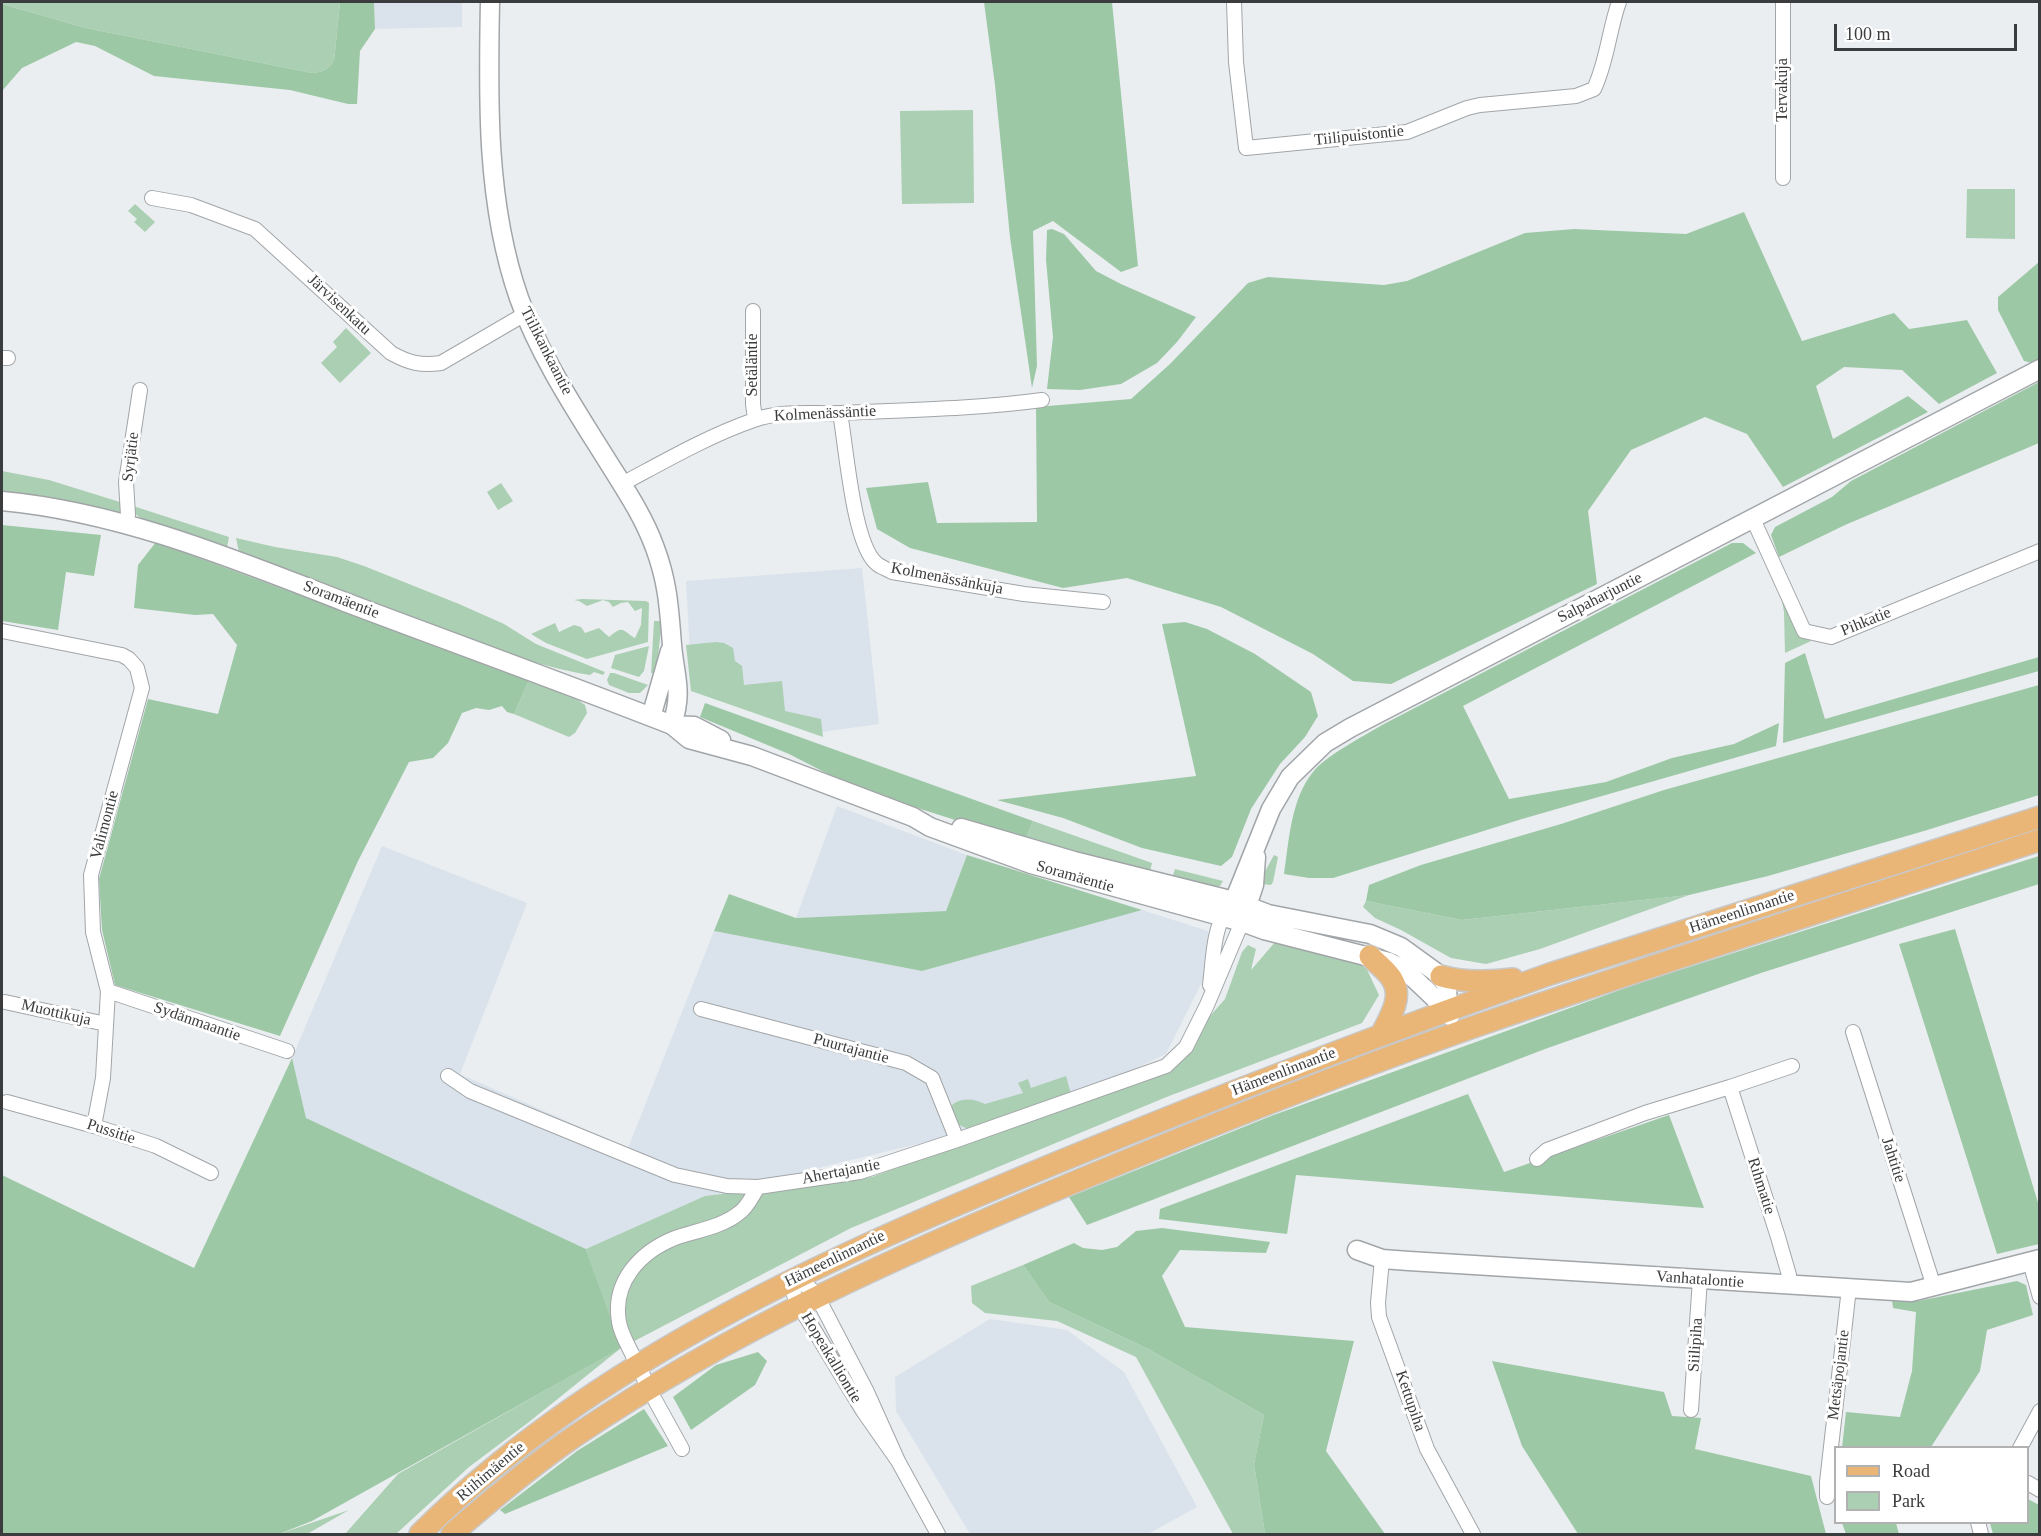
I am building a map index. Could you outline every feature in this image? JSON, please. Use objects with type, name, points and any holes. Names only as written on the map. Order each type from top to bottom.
[{"type":"main road","name":"Hämeenlinnantie","points":[[565,1414],[598,1391],[700,1329],[869,1242],[1167,1117],[1381,1035],[1550,974],[2040,817]]},
{"type":"main road","name":"Hämeenlinnantie","points":[[572,1438],[697,1360],[808,1301],[959,1230],[1179,1138],[1456,1034],[2040,840]]},
{"type":"main road","points":[[1370,956],[1394,981],[1396,996],[1393,1011],[1381,1035]]},
{"type":"main road","points":[[1442,976],[1456,980],[1497,981],[1550,974]]},
{"type":"main road","name":"Riihimäentie","points":[[420,1534],[485,1476],[565,1414]]},
{"type":"main road","name":"Riihimäentie","points":[[452,1534],[498,1494],[572,1438]]},
{"type":"street","name":"Tiilikankaantie","points":[[490,2],[490,107],[498,207],[506,253],[525,314],[550,366],[647,528],[661,566],[670,605],[672,644],[679,693],[672,725]]},
{"type":"street","name":"Tiilipuistontie","points":[[1234,2],[1236,62],[1246,148],[1407,132],[1480,105],[1576,96],[1594,88],[1599,78],[1619,2]]},
{"type":"street","name":"Tervakuja","points":[[1783,2],[1783,178]]},
{"type":"street","name":"Järvisenkatu","points":[[152,198],[191,205],[255,229],[391,353],[408,363],[425,365],[441,363],[525,314]]},
{"type":"street","name":"Setäläntie","points":[[753,311],[755,419]]},
{"type":"street","name":"Salpaharjuntie","points":[[1241,909],[1254,885],[1257,846],[1271,809],[1290,777],[1325,743],[2040,369]]},
{"type":"street","name":"Syrjätie","points":[[126,524],[126,482],[140,390]]},
{"type":"street","name":"Kolmenässäntie","points":[[622,484],[675,454],[755,419],[781,414],[840,413],[1042,400]]},
{"type":"street","name":"Kolmenässänkuja","points":[[840,413],[857,523],[866,548],[875,563],[892,572],[1024,594],[1103,602]]},
{"type":"street","name":"Soramäentie","points":[[2,501],[126,524],[257,568],[672,725],[689,739],[752,756],[913,817],[938,831],[1031,864],[1222,916],[1241,909]]},
{"type":"street","name":"Pihkatie","points":[[1753,519],[1804,631],[1831,637],[2040,551]]},
{"type":"street","name":"Valimontie","points":[[2,631],[116,652],[134,663],[141,680],[142,688],[91,875],[93,932],[108,991],[104,1077],[94,1126]]},
{"type":"street","name":"Tiilikankaantie","points":[[651,717],[672,644]]},
{"type":"street","name":"Soramäentie","points":[[913,817],[932,819],[1241,909],[1370,934],[1401,947],[1442,976],[1447,987],[1448,1011],[1456,1034]]},
{"type":"street","name":"Soramäentie","points":[[1241,909],[1264,930],[1389,962],[1406,971],[1448,1011]]},
{"type":"street","name":"Ahertajantie","points":[[448,1077],[470,1091],[675,1175],[728,1186],[758,1187],[860,1172],[1166,1066],[1186,1047],[1207,1005],[1241,909]]},
{"type":"street","name":"Ahertajantie","points":[[1207,1005],[1222,916]]},
{"type":"street","name":"Sydänmaantie","points":[[108,991],[287,1051]]},
{"type":"street","name":"Muottikuja","points":[[5,1002],[106,1024]]},
{"type":"street","name":"Puurtajantie","points":[[701,1010],[906,1063],[932,1077],[957,1140]]},
{"type":"street","name":"Jahtitie","points":[[1853,1032],[1934,1287]]},
{"type":"street","points":[[1537,1159],[1547,1150],[1645,1113],[1792,1065]]},
{"type":"street","name":"Rihmatie","points":[[1730,1087],[1778,1237],[1789,1275],[1788,1285]]},
{"type":"street","name":"Pussitie","points":[[7,1102],[156,1146],[211,1173]]},
{"type":"street","points":[[633,1356],[619,1324],[617,1306],[620,1291],[634,1265],[654,1249],[673,1239],[739,1214],[749,1203],[758,1187]]},
{"type":"street","name":"Vanhatalontie","points":[[1357,1250],[1382,1258],[1911,1292],[2035,1260]]},
{"type":"street","name":"Kettupiha","points":[[1382,1258],[1379,1317],[1427,1449],[1473,1534]]},
{"type":"street","points":[[2035,1260],[2040,1297]]},
{"type":"street","name":"Hopeakalliontie","points":[[898,1461],[857,1401],[808,1301],[810,1288],[793,1280],[794,1295],[808,1301],[867,1392],[898,1461],[938,1534]]},
{"type":"street","name":"Siilipiha","points":[[1691,1410],[1700,1280]]},
{"type":"street","name":"Metsäpojantie","points":[[1827,1497],[1849,1288]]},
{"type":"street","points":[[655,1400],[682,1449]]},
{"type":"street","points":[[2021,1446],[2040,1411]]},
{"type":"shaded area","points":[[374,2],[462,2],[462,27],[375,29]]},
{"type":"shaded area","points":[[862,568],[879,724],[821,732],[692,690],[686,581]]},
{"type":"shaded area","points":[[837,806],[967,855],[946,911],[796,918]]},
{"type":"shaded area","points":[[382,846],[527,903],[460,1074],[628,1148],[714,931],[922,971],[1142,910],[1208,931],[1205,976],[1166,1054],[1099,1086],[947,1137],[822,1167],[586,1249],[306,1118],[292,1058]]},
{"type":"shaded area","points":[[990,1319],[1067,1330],[1124,1372],[1197,1507],[1148,1534],[970,1534],[896,1411],[895,1377]]},
{"type":"green space","points":[[2,2],[340,2],[334,61],[324,70],[312,73],[86,28],[2,4]]},
{"type":"green space","points":[[340,2],[374,2],[375,29],[360,51],[357,104],[348,104],[290,90],[154,76],[95,46],[76,42],[22,68],[2,91],[2,4],[86,28],[312,73],[324,70],[334,61]]},
{"type":"green space","points":[[984,2],[1112,2],[1138,266],[1121,272],[1053,221],[1033,231],[1037,366],[1032,388],[1010,237],[995,85]]},
{"type":"green space","points":[[973,110],[974,203],[902,204],[900,111]]},
{"type":"green space","points":[[1967,189],[2015,189],[2015,239],[1966,238]]},
{"type":"green space","points":[[135,204],[155,222],[145,232],[134,222],[137,219],[128,211]]},
{"type":"green space","points":[[1744,212],[1802,341],[1894,313],[1909,329],[1967,320],[1997,373],[1939,404],[1902,370],[1844,367],[1816,386],[1833,439],[1908,396],[1928,412],[1783,487],[1747,434],[1705,417],[1631,450],[1588,511],[1597,584],[1391,684],[1353,681],[1313,654],[1221,607],[1127,578],[1063,588],[910,548],[877,529],[866,488],[928,482],[937,523],[1037,522],[1036,407],[1131,399],[1170,364],[1248,283],[1268,277],[1384,285],[1407,281],[1525,233],[1574,229],[1686,234]]},
{"type":"green space","points":[[1052,229],[1064,234],[1096,271],[1196,317],[1157,363],[1121,384],[1080,390],[1047,389],[1053,337],[1046,260],[1047,230]]},
{"type":"green space","points":[[2039,262],[2039,360],[2032,363],[2024,361],[1998,310],[1998,297]]},
{"type":"green space","points":[[346,328],[371,353],[340,383],[321,363],[337,347],[333,342]]},
{"type":"green space","points":[[2039,382],[2039,443],[1845,525],[1779,557],[1771,535],[1775,527],[1832,497],[1851,481]]},
{"type":"green space","points":[[2,471],[49,480],[123,503],[122,513],[2,492]]},
{"type":"green space","points":[[501,483],[513,501],[498,510],[487,492]]},
{"type":"green space","points":[[133,506],[229,537],[227,548],[143,520],[134,513]]},
{"type":"green space","points":[[2,525],[101,535],[94,576],[66,572],[58,630],[2,621]]},
{"type":"green space","points":[[236,538],[337,557],[364,566],[459,604],[504,624],[536,644],[605,672],[603,675],[594,672],[590,675],[569,671],[488,647],[239,552]]},
{"type":"green space","points":[[156,542],[529,680],[514,714],[507,712],[502,706],[489,710],[476,708],[462,713],[448,743],[433,758],[409,762],[358,861],[280,1036],[115,985],[102,930],[99,879],[148,699],[218,714],[237,645],[213,614],[195,615],[134,608],[138,565]]},
{"type":"green space","points":[[1732,543],[1743,543],[1756,553],[1463,706],[1509,799],[1606,782],[1672,758],[1734,744],[1779,723],[1776,746],[1522,819],[1333,878],[1309,878],[1284,874],[1295,807],[1313,772],[1326,759],[1382,725]]},
{"type":"green space","points":[[1781,596],[1804,636],[1811,641],[1785,653],[1784,612]]},
{"type":"green space","points":[[582,599],[646,601],[649,603],[648,642],[587,659],[546,643],[531,634],[555,623],[559,632],[574,625],[581,627],[585,633],[599,628],[609,637],[623,630],[635,638],[641,625],[642,608],[635,611],[628,602],[613,607],[609,602],[603,600],[587,606],[574,600]]},
{"type":"green space","points":[[654,621],[662,621],[656,674],[651,673]]},
{"type":"green space","points":[[1185,622],[1207,629],[1255,654],[1311,692],[1318,716],[1305,737],[1280,764],[1251,809],[1232,857],[1221,866],[1142,848],[1063,818],[997,800],[1196,776],[1162,624]]},
{"type":"green space","points":[[716,642],[733,648],[735,661],[742,666],[744,685],[782,681],[785,711],[821,719],[823,737],[691,691],[686,645]]},
{"type":"green space","points":[[649,646],[644,671],[639,677],[611,668],[615,655]]},
{"type":"green space","points":[[1805,653],[1825,719],[2039,657],[2039,671],[1783,743],[1785,663]]},
{"type":"green space","points":[[610,673],[648,685],[640,693],[629,693],[609,685],[607,680]]},
{"type":"green space","points":[[529,680],[585,705],[587,713],[575,733],[569,737],[514,714]]},
{"type":"green space","points":[[2039,685],[2039,795],[1768,876],[1689,895],[1462,920],[1366,901],[1369,885],[1421,865],[1561,824],[1664,790]]},
{"type":"green space","points":[[705,703],[1033,821],[1024,842],[905,804],[828,774],[789,754],[700,717]]},
{"type":"green space","points":[[1033,821],[1152,863],[1150,871],[1024,842]]},
{"type":"green space","points":[[967,855],[1142,910],[922,971],[714,931],[729,894],[796,918],[946,911]]},
{"type":"green space","points":[[1274,855],[1278,857],[1273,882],[1271,885],[1262,884],[1262,877]]},
{"type":"green space","points":[[2039,856],[2039,884],[1761,973],[1545,1049],[1087,1225],[1069,1197],[1271,1116],[1642,982]]},
{"type":"green space","points":[[1175,869],[1223,881],[1220,886],[1210,887],[1172,878]]},
{"type":"green space","points":[[1689,895],[1540,949],[1486,964],[1451,958],[1375,918],[1363,907],[1366,901],[1462,920]]},
{"type":"green space","points":[[1955,929],[2039,1206],[2039,1244],[1997,1254],[1899,944]]},
{"type":"green space","points":[[1282,934],[1359,953],[1379,995],[1362,1023],[1169,1096],[851,1228],[621,1348],[469,1467],[396,1534],[345,1534],[398,1474],[620,1348],[586,1249],[705,1196],[872,1177],[1166,1066],[1225,999],[1242,952],[1248,945],[1256,949],[1251,970]]},
{"type":"green space","points":[[292,1058],[306,1118],[586,1249],[621,1348],[312,1521],[279,1534],[2,1534],[2,1175],[194,1268]]},
{"type":"green space","points":[[1066,1076],[1071,1094],[968,1129],[955,1123],[948,1111],[954,1103],[959,1101],[969,1099],[985,1104],[1023,1093],[1018,1083],[1028,1079],[1031,1088]]},
{"type":"green space","points":[[1468,1094],[1504,1172],[1669,1115],[1704,1208],[1296,1175],[1287,1234],[1159,1219],[1160,1209]]},
{"type":"green space","points":[[1162,1228],[1270,1242],[1266,1253],[1180,1250],[1162,1276],[1185,1327],[1354,1341],[1326,1451],[1385,1534],[1265,1534],[1254,1464],[1264,1415],[1148,1349],[1049,1302],[1023,1265],[1074,1243],[1083,1248],[1102,1250],[1117,1247],[1136,1231]]},
{"type":"green space","points":[[1023,1265],[1049,1302],[1148,1349],[1264,1415],[1254,1464],[1265,1534],[1233,1534],[1136,1357],[1057,1321],[985,1313],[972,1303],[971,1286]]},
{"type":"green space","points":[[2017,1281],[2026,1285],[2033,1315],[1987,1330],[1980,1371],[1932,1446],[1842,1446],[1846,1412],[1900,1417],[1912,1371],[1916,1312],[1893,1308],[1892,1300],[1918,1301]]},
{"type":"green space","points":[[758,1352],[767,1361],[755,1385],[691,1430],[673,1397],[716,1365]]},
{"type":"green space","points":[[1492,1361],[1664,1392],[1672,1416],[1701,1418],[1695,1449],[1811,1476],[1826,1534],[1578,1534],[1522,1446]]},
{"type":"green space","points":[[644,1409],[668,1446],[505,1514],[500,1510],[577,1451]]},
{"type":"green space","points":[[2029,1500],[2039,1505],[2039,1534],[1993,1534],[1990,1524],[2029,1524]]},
{"type":"green space","points":[[349,1510],[307,1534],[279,1534]]},
{"type":"green space","points":[[1842,1524],[1896,1524],[1899,1534],[1846,1534]]}]
